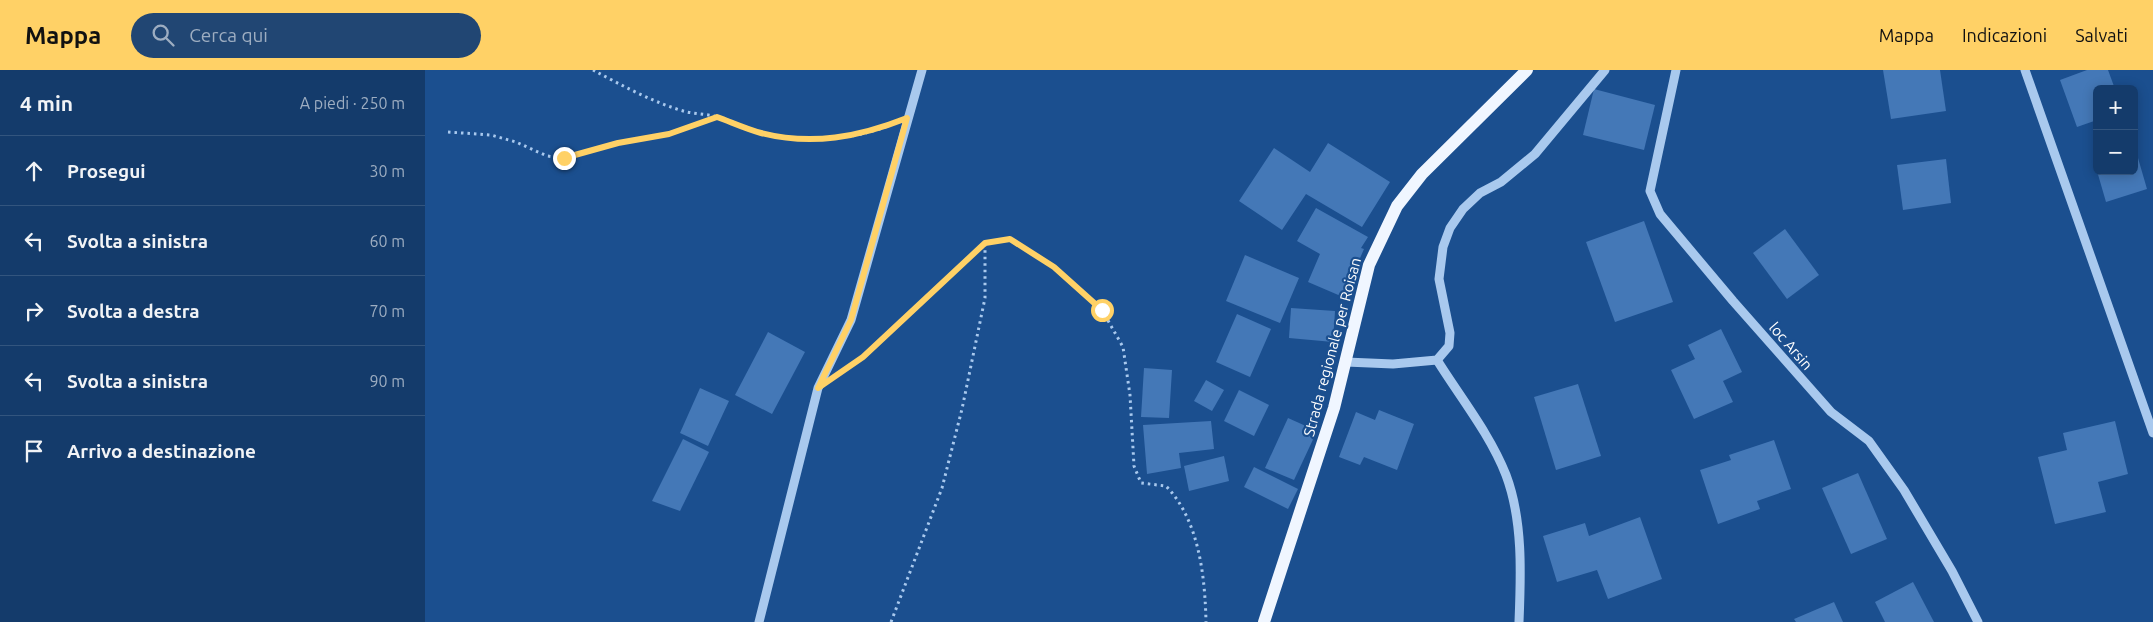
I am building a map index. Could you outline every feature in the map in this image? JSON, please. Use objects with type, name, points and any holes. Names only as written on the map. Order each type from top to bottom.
[{"type":"main road","name":"Strada regionale per Roisan","points":[[1264,622],[1334,408],[1369,265],[1397,206],[1422,174],[1527,70]]},
{"type":"street","points":[[759,622],[818,388],[851,320],[922,70]]},
{"type":"street","points":[[1346,362],[1393,364],[1437,360],[1449,346],[1450,333],[1439,279],[1443,247],[1450,228],[1463,209],[1480,193],[1501,182],[1535,154],[1605,70]]},
{"type":"street","name":"loc Arsin","points":[[1677,70],[1650,191],[1660,214],[1733,301],[1831,412],[1869,441],[1909,498],[1952,571],[1977,622]]},
{"type":"street","points":[[2025,70],[2153,434]]},
{"type":"street","points":[[1437,360],[1490,443],[1506,475],[1515,509],[1521,566],[1519,622]]},
{"type":"path","points":[[593,70],[645,96],[686,112],[717,117],[760,133],[791,138],[833,139],[877,130],[907,118]]},
{"type":"path","points":[[448,132],[491,135],[517,142],[547,156],[564,158],[618,143],[669,134],[717,117]]},
{"type":"path","points":[[848,367],[863,357],[985,243],[1010,239],[1054,267],[1102,310],[1123,347],[1131,395],[1134,466],[1141,483],[1166,486],[1178,498],[1196,540],[1206,592],[1206,622]]},
{"type":"path","points":[[891,622],[942,488],[962,409],[985,298],[985,243]]},
{"type":"building","points":[[1883,70],[1940,70],[1946,111],[1891,119]]},
{"type":"building","points":[[2087,70],[2108,70],[2114,85],[2093,85],[2093,121],[2077,127],[2060,80]]},
{"type":"building","points":[[1594,89],[1655,105],[1644,150],[1583,135]]},
{"type":"building","points":[[1328,143],[1390,182],[1362,227],[1306,194],[1282,230],[1239,201],[1274,148],[1310,172]]},
{"type":"building","points":[[2138,158],[2147,189],[2106,202],[2098,175],[2138,175]]},
{"type":"building","points":[[1946,159],[1951,203],[1903,210],[1897,165]]},
{"type":"building","points":[[1316,208],[1368,237],[1361,248],[1364,249],[1343,297],[1308,282],[1320,254],[1297,241]]},
{"type":"building","points":[[1644,221],[1673,302],[1615,322],[1586,242]]},
{"type":"building","points":[[1785,229],[1819,275],[1787,299],[1753,253]]},
{"type":"building","points":[[1245,255],[1299,278],[1280,323],[1226,301]]},
{"type":"building","points":[[1291,308],[1335,311],[1333,342],[1289,338]]},
{"type":"building","points":[[1237,314],[1271,329],[1250,377],[1216,362]]},
{"type":"building","points":[[1721,329],[1742,372],[1723,381],[1733,402],[1694,419],[1671,370],[1695,359],[1688,345]]},
{"type":"building","points":[[768,332],[805,352],[772,414],[735,395]]},
{"type":"building","points":[[1144,368],[1172,370],[1169,418],[1141,417]]},
{"type":"building","points":[[1206,380],[1224,390],[1212,411],[1194,401]]},
{"type":"building","points":[[1578,384],[1601,456],[1556,470],[1534,397]]},
{"type":"building","points":[[700,388],[729,401],[708,446],[680,433]]},
{"type":"building","points":[[1239,390],[1269,405],[1254,436],[1224,421]]},
{"type":"building","points":[[1379,410],[1414,424],[1397,470],[1364,457],[1360,465],[1339,457],[1356,412],[1375,420]]},
{"type":"building","points":[[1288,418],[1317,431],[1294,480],[1265,468]]},
{"type":"building","points":[[1211,421],[1214,449],[1179,453],[1181,468],[1147,474],[1143,425]]},
{"type":"building","points":[[2115,421],[2128,474],[2098,482],[2106,512],[2055,524],[2038,457],[2067,450],[2063,433]]},
{"type":"building","points":[[683,439],[709,452],[680,511],[652,501]]},
{"type":"building","points":[[1774,440],[1791,489],[1757,501],[1760,509],[1718,524],[1700,470],[1731,460],[1729,455]]},
{"type":"building","points":[[1224,456],[1229,481],[1189,491],[1184,466]]},
{"type":"building","points":[[1254,467],[1298,489],[1288,509],[1244,487]]},
{"type":"building","points":[[1858,473],[1887,539],[1851,554],[1822,488]]},
{"type":"building","points":[[1640,517],[1662,579],[1608,599],[1597,570],[1557,582],[1543,536],[1585,523],[1589,536]]},
{"type":"building","points":[[1913,582],[1934,622],[1885,622],[1875,602]]},
{"type":"building","points":[[1834,602],[1843,622],[1796,622],[1794,619]]},
{"type":"route","points":[[564,158],[618,143],[669,134],[717,117],[760,133],[791,138],[833,139],[877,130],[907,118],[851,320],[818,388],[863,357],[985,243],[1010,239],[1054,267],[1102,310]]}]
